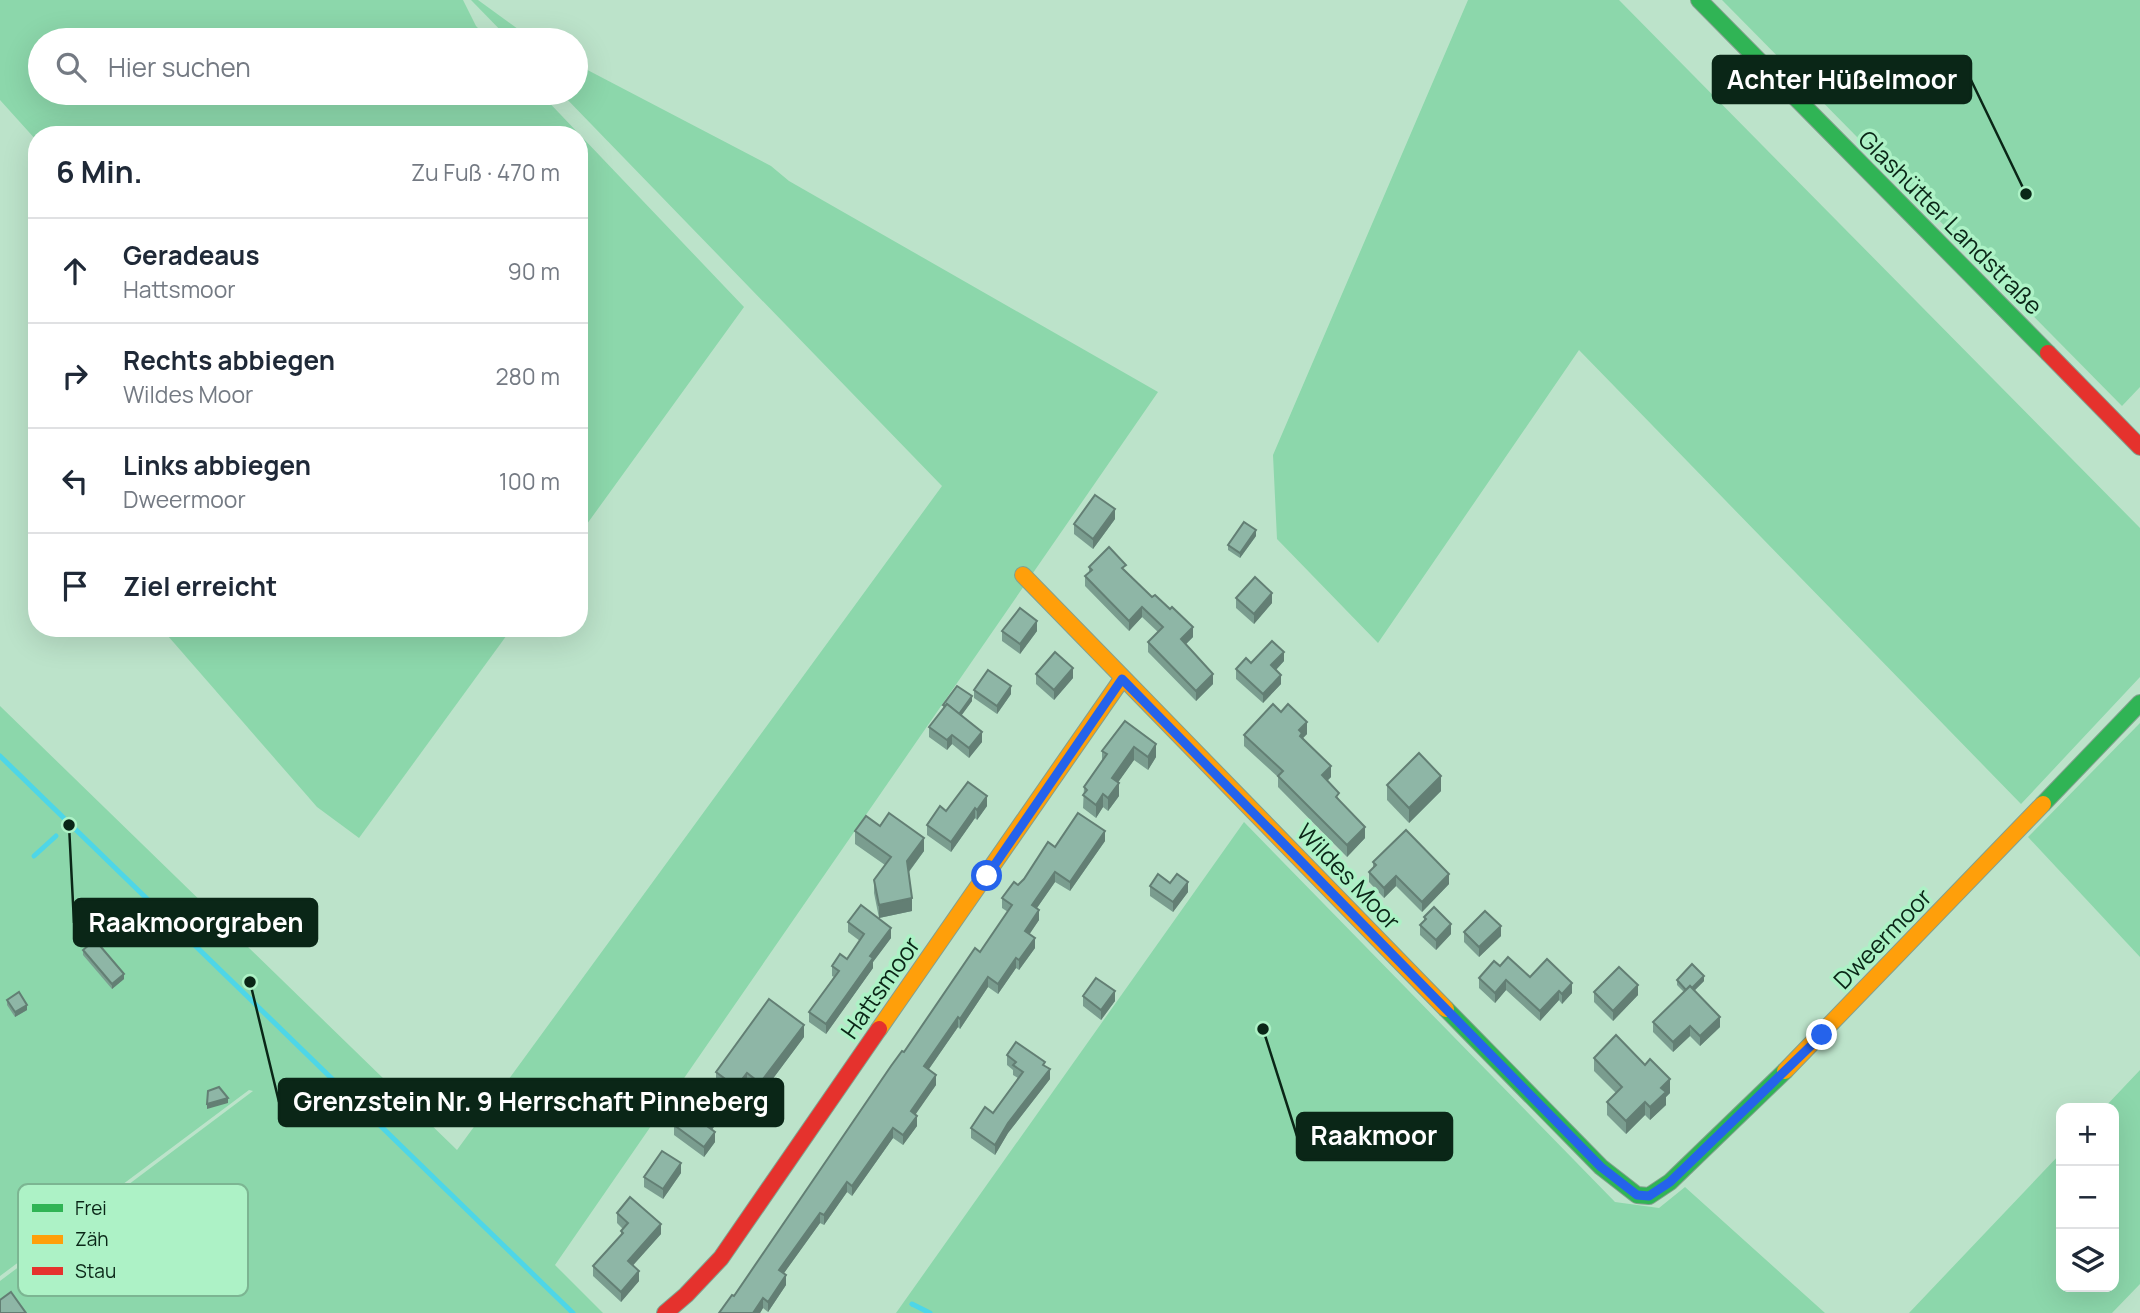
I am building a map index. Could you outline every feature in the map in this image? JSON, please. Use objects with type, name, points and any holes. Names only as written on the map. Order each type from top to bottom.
[{"type":"street","name":"Glashütter Landstraße","points":[[1699,0],[2140,447]]},
{"type":"street","name":"Wildes Moor","points":[[1023,575],[1601,1167],[1637,1195],[1649,1196]]},
{"type":"street","name":"Hattsmoor","points":[[664,1313],[686,1295],[721,1258],[1122,679]]},
{"type":"street","name":"Dweermoor","points":[[1649,1196],[1670,1182],[1822,1035],[2140,703]]},
{"type":"green space","points":[[0,0],[463,0],[478,28],[28,28],[28,105],[551,105],[571,126],[28,126],[28,131],[0,100]]},
{"type":"green space","points":[[471,0],[478,0],[516,28],[498,28]]},
{"type":"green space","points":[[1468,0],[1619,0],[2140,528],[2140,677],[2021,804],[1579,350],[1378,643],[1277,539],[1273,455]]},
{"type":"green space","points":[[1722,0],[2140,0],[2140,387],[2122,406]]},
{"type":"green space","points":[[588,70],[771,166],[789,181],[1158,392],[555,1265],[603,1313],[0,1313],[0,1281],[18,1267],[18,1296],[248,1296],[248,1184],[129,1184],[253,1091],[249,1090],[123,1184],[18,1184],[18,1263],[0,1276],[0,706],[457,1150],[942,486],[573,105],[588,105]]},
{"type":"green space","points":[[588,143],[744,307],[588,523]]},
{"type":"green space","points":[[169,637],[505,637],[359,838],[317,807]]},
{"type":"green space","points":[[2140,723],[2140,957],[2028,837]]},
{"type":"green space","points":[[1244,822],[1615,1202],[1659,1208],[1685,1187],[1825,1313],[896,1313]]},
{"type":"green space","points":[[2140,1070],[2140,1284],[2112,1313],[1909,1313],[2056,1158],[2056,1292],[2119,1292],[2119,1103],[2109,1103]]},
{"type":"building","points":[[1095,495],[1115,509],[1093,539],[1074,524]]},
{"type":"building","points":[[1244,522],[1256,530],[1240,553],[1228,545]]},
{"type":"building","points":[[1109,547],[1126,565],[1122,568],[1152,597],[1155,595],[1170,609],[1172,607],[1193,627],[1181,639],[1213,674],[1196,691],[1148,642],[1163,627],[1142,607],[1129,621],[1085,576],[1092,570],[1089,567]]},
{"type":"building","points":[[1255,577],[1272,593],[1254,614],[1236,598]]},
{"type":"building","points":[[1020,608],[1037,621],[1020,644],[1002,631]]},
{"type":"building","points":[[1272,641],[1284,652],[1271,665],[1281,675],[1263,694],[1236,669],[1246,658],[1251,663]]},
{"type":"building","points":[[1055,652],[1073,668],[1054,690],[1036,674]]},
{"type":"building","points":[[988,670],[1011,686],[997,706],[974,690]]},
{"type":"building","points":[[957,686],[972,696],[959,714],[947,704],[943,705]]},
{"type":"building","points":[[947,704],[982,732],[969,748],[952,735],[947,740],[929,727]]},
{"type":"building","points":[[1273,704],[1281,712],[1288,704],[1307,722],[1299,730],[1302,733],[1300,736],[1331,766],[1322,775],[1339,793],[1336,797],[1365,827],[1347,845],[1278,776],[1283,771],[1244,735]]},
{"type":"building","points":[[1125,721],[1156,744],[1148,757],[1134,747],[1112,778],[1119,783],[1108,798],[1103,794],[1096,805],[1083,795],[1087,790],[1084,787],[1107,754],[1102,751]]},
{"type":"building","points":[[1419,753],[1441,776],[1409,808],[1387,785]]},
{"type":"building","points":[[968,782],[987,796],[951,842],[927,825],[940,806],[946,811]]},
{"type":"building","points":[[889,813],[924,838],[907,861],[912,898],[879,905],[874,880],[891,857],[855,831],[866,816],[880,826]]},
{"type":"building","points":[[1078,813],[1105,831],[1070,882],[1055,872],[1032,905],[1039,910],[1025,931],[1035,938],[1019,960],[1016,958],[998,984],[988,977],[924,1066],[936,1075],[911,1111],[917,1116],[903,1135],[893,1128],[852,1186],[847,1182],[824,1215],[820,1213],[779,1270],[786,1275],[768,1302],[763,1298],[753,1313],[719,1313],[732,1295],[734,1296],[975,948],[980,952],[1012,905],[1002,898],[1014,882],[1018,885],[1024,879],[1048,842],[1055,847]]},
{"type":"building","points":[[1406,830],[1449,874],[1422,902],[1396,876],[1384,888],[1369,872],[1376,865],[1373,862]]},
{"type":"building","points":[[1158,874],[1170,883],[1177,874],[1188,882],[1173,902],[1150,886]]},
{"type":"building","points":[[861,905],[891,928],[826,1024],[809,1012],[839,971],[832,966],[840,954],[847,959],[864,934],[848,922]]},
{"type":"building","points":[[1434,907],[1451,924],[1436,940],[1420,925]]},
{"type":"building","points":[[1485,911],[1501,926],[1479,947],[1464,932]]},
{"type":"building","points":[[95,940],[124,974],[112,984],[83,950]]},
{"type":"building","points":[[1508,957],[1530,977],[1547,959],[1572,983],[1562,994],[1559,991],[1540,1011],[1506,980],[1495,993],[1479,978],[1494,961],[1500,966]]},
{"type":"building","points":[[1692,964],[1704,976],[1692,988],[1690,986],[1686,990],[1677,980]]},
{"type":"building","points":[[1619,967],[1638,985],[1613,1011],[1594,992]]},
{"type":"building","points":[[1096,978],[1115,991],[1101,1010],[1083,996]]},
{"type":"building","points":[[1690,986],[1720,1017],[1700,1036],[1690,1026],[1673,1042],[1653,1022]]},
{"type":"building","points":[[19,992],[27,1005],[15,1012],[7,1000]]},
{"type":"building","points":[[769,999],[804,1025],[760,1083],[747,1073],[736,1087],[716,1072]]},
{"type":"building","points":[[1616,1035],[1645,1065],[1650,1059],[1670,1079],[1661,1088],[1666,1092],[1650,1107],[1645,1102],[1626,1121],[1607,1102],[1622,1087],[1594,1058]]},
{"type":"building","points":[[1016,1042],[1045,1062],[1043,1065],[1050,1069],[1008,1123],[995,1145],[971,1128],[985,1107],[993,1113],[1023,1072],[1013,1065],[1016,1062],[1007,1055]]},
{"type":"building","points":[[219,1087],[228,1098],[207,1104],[208,1091]]},
{"type":"building","points":[[693,1098],[716,1114],[707,1126],[715,1132],[704,1147],[674,1125]]},
{"type":"building","points":[[662,1151],[681,1163],[663,1189],[644,1177]]},
{"type":"building","points":[[630,1197],[661,1224],[628,1261],[639,1271],[621,1292],[593,1266],[623,1233],[621,1231],[628,1223],[617,1213]]},
{"type":"building","points":[[11,1292],[26,1313],[0,1313],[0,1300]]},
{"type":"waterway","points":[[0,756],[573,1313]]},
{"type":"waterway","points":[[34,856],[56,836]]},
{"type":"waterway","points":[[912,1304],[930,1313]]},
{"type":"traffic: fast","points":[[1699,0],[2048,353]]},
{"type":"traffic: fast","points":[[2043,804],[2140,703]]},
{"type":"traffic: fast","points":[[1446,1009],[1601,1167],[1637,1195],[1649,1196],[1670,1182],[1785,1071]]},
{"type":"traffic: slow","points":[[1023,575],[1446,1009]]},
{"type":"traffic: slow","points":[[879,1029],[1122,679]]},
{"type":"traffic: slow","points":[[1785,1071],[2043,804]]},
{"type":"traffic: jam","points":[[2048,353],[2140,447]]},
{"type":"traffic: jam","points":[[665,1313],[721,1258],[879,1029]]},
{"type":"place","name":"Achter Hüßelmoor","points":[[2026,194]]},
{"type":"place","name":"Raakmoorgraben","points":[[69,825]]},
{"type":"place","name":"Grenzstein Nr. 9 Herrschaft Pinneberg","points":[[250,982]]},
{"type":"place","name":"Raakmoor","points":[[1263,1029]]},
{"type":"route","points":[[987,876],[1122,679],[1601,1167],[1637,1195],[1649,1196],[1670,1182],[1822,1035]]}]
